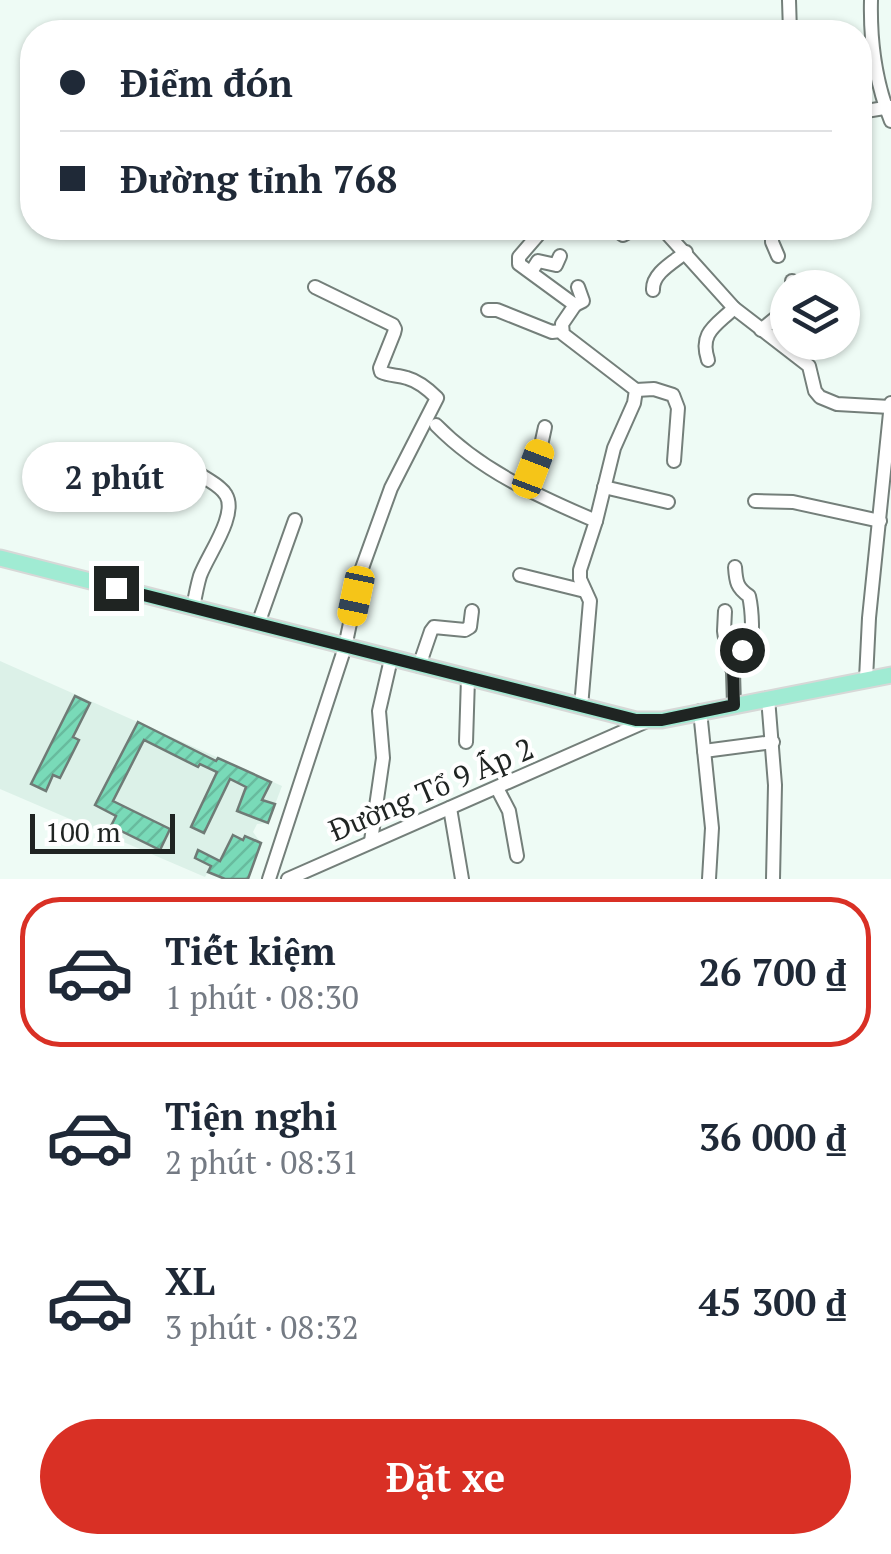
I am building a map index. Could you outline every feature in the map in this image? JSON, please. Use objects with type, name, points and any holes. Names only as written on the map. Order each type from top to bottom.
[{"type":"main road","points":[[0,558],[625,718],[648,720],[700,712],[891,675]]},
{"type":"street","points":[[872,38],[891,121]]},
{"type":"street","points":[[534,240],[519,257],[520,264],[574,305]]},
{"type":"street","points":[[674,240],[734,308],[809,366],[816,391],[824,400],[837,404],[891,404],[866,679]]},
{"type":"street","points":[[773,240],[778,256]]},
{"type":"street","points":[[653,290],[655,278],[686,252]]},
{"type":"street","points":[[531,272],[538,262],[556,265],[560,256]]},
{"type":"street","points":[[269,879],[345,646],[361,571],[391,488],[437,398],[404,376],[381,372],[393,325],[315,287]]},
{"type":"street","points":[[561,331],[574,305],[583,300],[578,287]]},
{"type":"street","points":[[708,360],[704,341],[734,308]]},
{"type":"street","points":[[488,310],[498,310],[552,332],[561,331],[636,390],[654,389],[672,395],[678,408],[674,461]]},
{"type":"street","points":[[761,330],[770,323]]},
{"type":"street","points":[[580,707],[590,601],[580,570],[614,448],[634,404],[636,390]]},
{"type":"street","points":[[436,425],[464,451],[507,480],[596,521]]},
{"type":"street","points":[[524,487],[545,427]]},
{"type":"street","points":[[193,608],[201,574],[219,539],[229,505],[228,496],[201,475]]},
{"type":"street","points":[[604,488],[668,502]]},
{"type":"street","points":[[754,501],[793,502],[880,521]]},
{"type":"street","points":[[258,624],[295,520]]},
{"type":"street","points":[[727,652],[749,650],[752,643],[750,596],[736,584],[736,567]]},
{"type":"street","points":[[520,575],[586,591]]},
{"type":"street","points":[[420,666],[434,628],[465,630],[470,627],[472,611]]},
{"type":"street","points":[[725,611],[734,705]]},
{"type":"street","points":[[370,841],[384,758],[379,711],[391,659]]},
{"type":"street","points":[[466,742],[468,678]]},
{"type":"street","points":[[768,698],[773,742],[773,879]]},
{"type":"street","points":[[700,712],[712,828],[710,879]]},
{"type":"street","name":"Đường Tổ 9 Ấp 2","points":[[288,879],[648,720]]},
{"type":"street","points":[[704,750],[773,742]]},
{"type":"street","points":[[497,788],[509,810],[517,856]]},
{"type":"street","points":[[450,808],[462,879]]},
{"type":"shaded area","points":[[0,661],[282,786],[268,823],[257,824],[253,832],[261,843],[248,879],[225,879],[208,872],[205,877],[0,789]]},
{"type":"building","points":[[75,696],[90,703],[73,737],[79,740],[60,778],[53,775],[46,791],[31,784]]},
{"type":"building","points":[[138,722],[216,761],[218,758],[271,782],[262,800],[275,804],[268,823],[237,811],[246,787],[230,779],[204,833],[191,827],[217,772],[200,764],[198,767],[144,740],[113,801],[170,829],[160,850],[111,826],[116,816],[95,805]]},
{"type":"building","points":[[233,835],[261,843],[248,879],[225,879],[208,872],[211,866],[195,858],[198,850],[220,861]]},
{"type":"route","points":[[116,588],[636,720],[662,720],[734,705],[733,672],[727,652],[742,650]]}]
